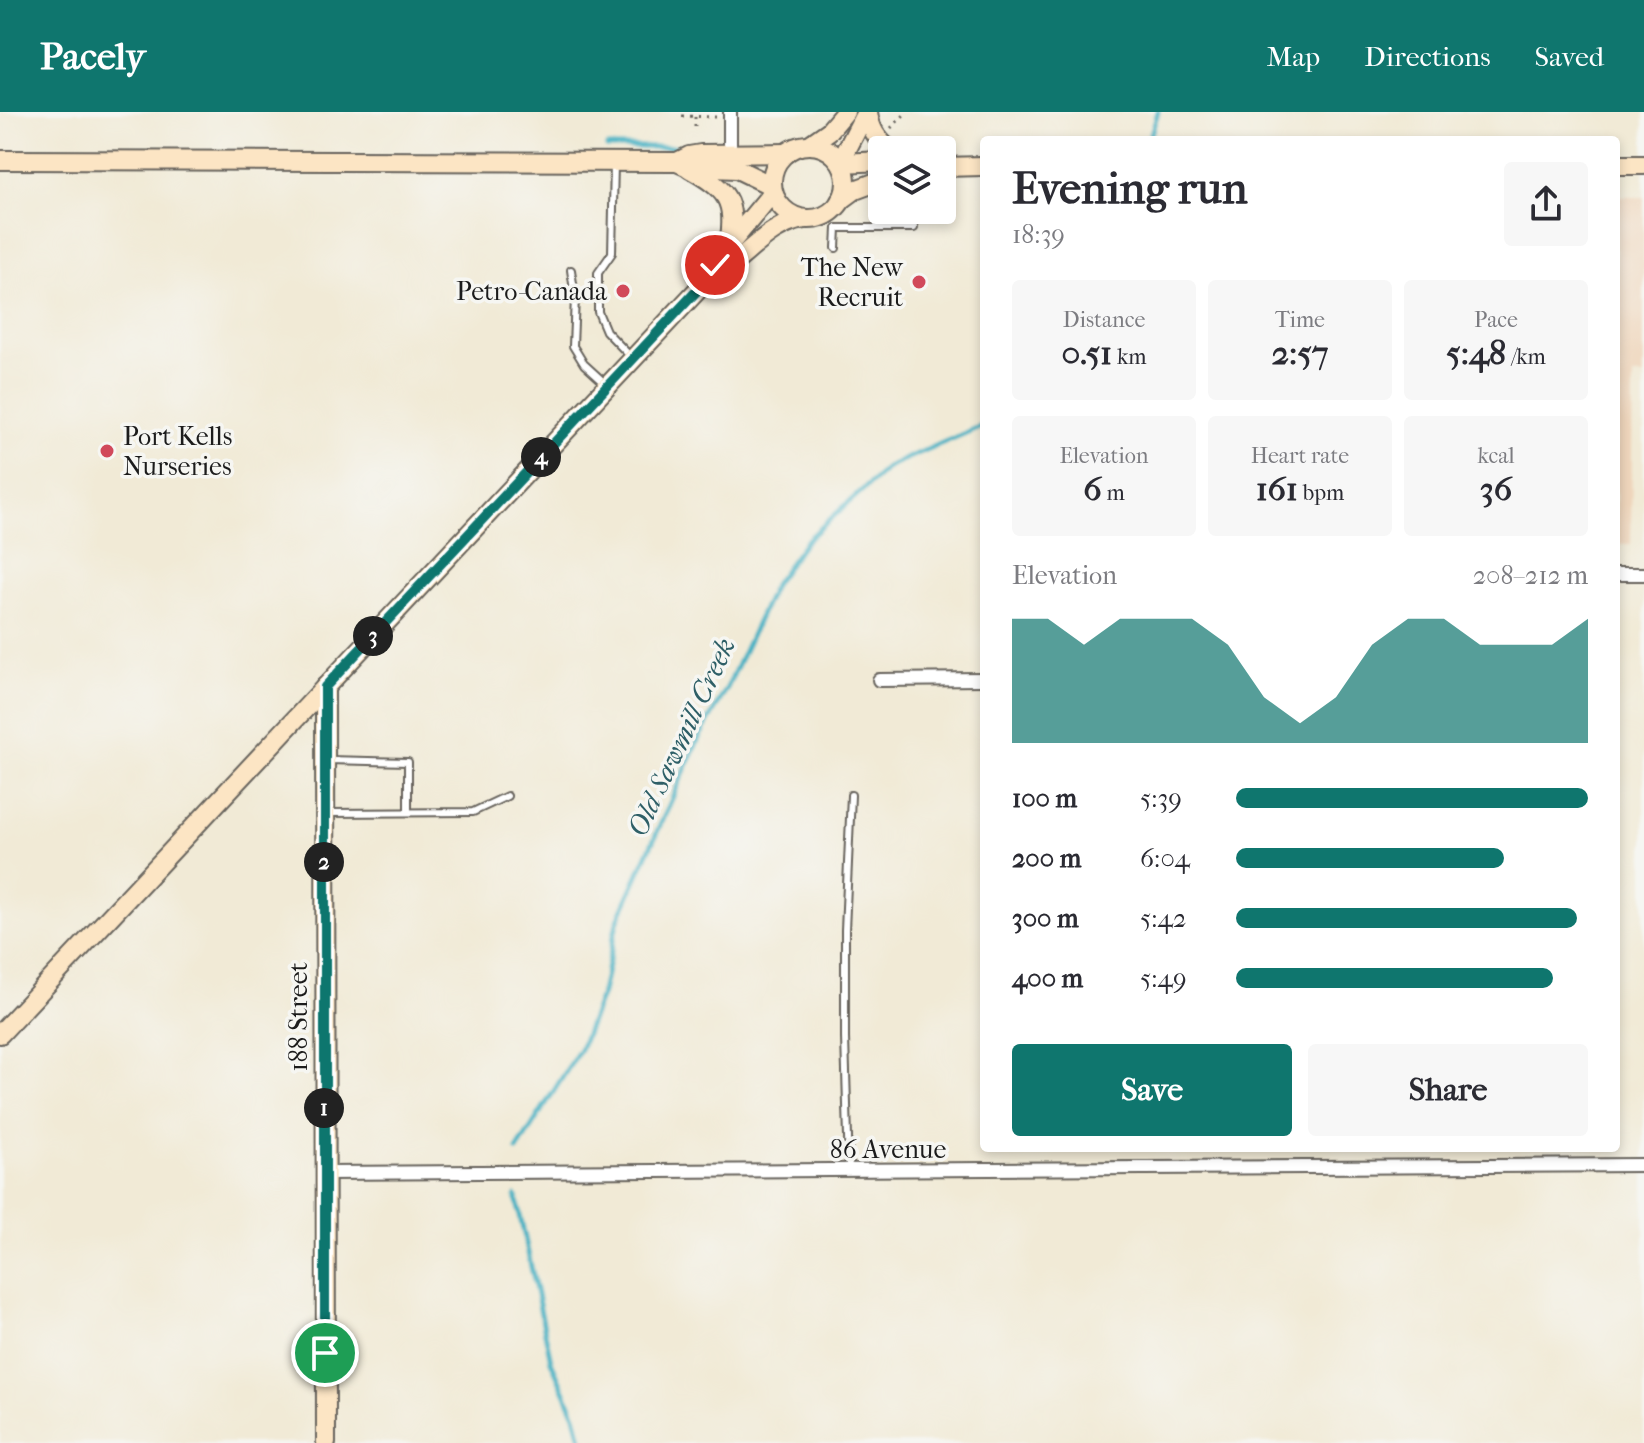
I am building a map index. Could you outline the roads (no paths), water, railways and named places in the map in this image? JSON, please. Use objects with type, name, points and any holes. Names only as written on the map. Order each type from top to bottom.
[{"type":"main road","points":[[683,165],[689,156],[701,154],[786,153],[809,145],[829,131],[845,112]]},
{"type":"main road","points":[[841,162],[867,112]]},
{"type":"main road","points":[[867,112],[876,136]]},
{"type":"main road","points":[[809,145],[830,151],[841,162],[846,185],[840,201]]},
{"type":"main road","points":[[0,1034],[707,280],[729,245],[772,189],[775,167],[786,153]]},
{"type":"main road","points":[[0,160],[614,162],[683,165],[737,169],[772,189],[785,211],[807,219]]},
{"type":"main road","points":[[841,162],[868,161]]},
{"type":"main road","points":[[683,165],[715,183],[731,204],[733,221],[729,245]]},
{"type":"main road","points":[[1620,165],[1644,165]]},
{"type":"main road","points":[[956,167],[980,166]]},
{"type":"main road","points":[[707,280],[724,272],[789,221],[826,215],[840,201],[868,185]]},
{"type":"main road","name":"188 Street","points":[[325,687],[326,1443]]},
{"type":"street","points":[[725,115],[730,154]]},
{"type":"street","points":[[1620,574],[1644,574]]},
{"type":"street","points":[[879,680],[980,679]]},
{"type":"street","name":"86 Avenue","points":[[324,1173],[1644,1165]]},
{"type":"lane","points":[[614,162],[612,253],[598,273],[598,312],[606,331],[633,358]]},
{"type":"lane","points":[[836,248],[837,228],[914,228],[914,224]]},
{"type":"lane","points":[[571,270],[575,297],[573,346],[584,364],[607,386]]},
{"type":"lane","points":[[324,760],[408,762],[408,812]]},
{"type":"lane","points":[[849,1171],[845,930],[851,795]]},
{"type":"lane","points":[[324,813],[473,812],[507,796]]},
{"type":"waterway","name":"Old Sawmill Creek","points":[[1150,136],[1158,112]]},
{"type":"waterway","points":[[607,147],[694,147]]},
{"type":"waterway","name":"Old Sawmill Creek","points":[[517,1150],[580,1049],[602,993],[617,922],[699,738],[728,686],[775,583],[805,542],[889,466],[980,427]]},
{"type":"waterway","name":"Old Sawmill Creek","points":[[516,1196],[551,1361],[575,1415],[582,1443]]},
{"type":"place","name":"The New Recruit","points":[[919,282]]},
{"type":"place","name":"Petro-Canada","points":[[623,291]]},
{"type":"place","name":"Port Kells Nurseries","points":[[107,451]]}]
